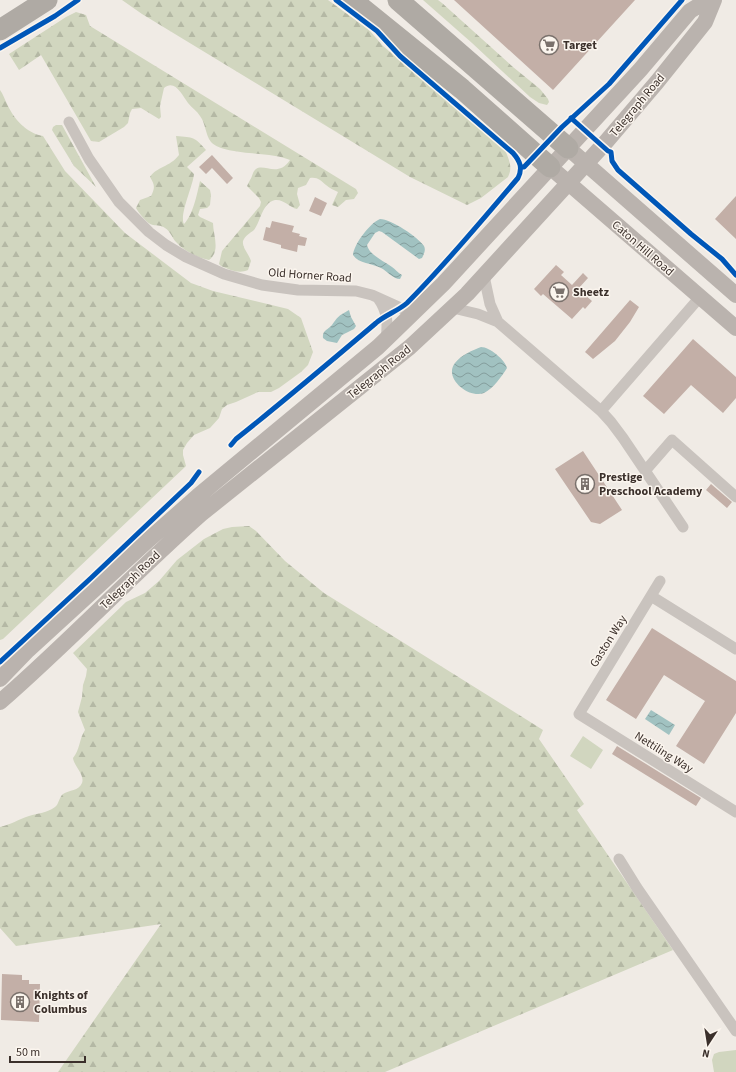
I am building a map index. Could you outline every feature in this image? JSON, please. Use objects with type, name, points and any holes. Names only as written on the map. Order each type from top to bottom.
[{"type":"highway","points":[[352,0],[462,89],[550,167]]},
{"type":"highway","points":[[398,0],[568,148]]},
{"type":"highway","points":[[0,30],[45,2]]},
{"type":"main road","name":"Telegraph Road","points":[[0,679],[28,650],[192,501],[386,340],[442,284],[568,148],[640,70],[690,11],[708,0]]},
{"type":"main road","name":"Telegraph Road","points":[[0,702],[30,676],[201,514],[376,375],[453,308],[484,276],[629,115],[705,22],[714,0]]},
{"type":"main road","points":[[568,148],[736,295]]},
{"type":"main road","name":"Caton Hill Road","points":[[550,167],[736,328]]},
{"type":"main road","points":[[362,360],[376,375]]},
{"type":"street","name":"Old Horner Road","points":[[69,122],[89,159],[119,202],[149,232],[166,245],[186,257],[224,274],[262,285],[298,290],[356,291],[368,294],[403,309],[418,309]]},
{"type":"street","points":[[484,276],[490,304],[498,322]]},
{"type":"street","points":[[601,411],[700,297]]},
{"type":"street","points":[[378,298],[387,315],[386,340]]},
{"type":"street","points":[[453,308],[478,314],[498,322],[601,411],[611,422],[683,527]]},
{"type":"street","points":[[645,471],[672,440],[736,497]]},
{"type":"street","name":"Gaston Way","points":[[579,714],[660,581]]},
{"type":"street","points":[[651,596],[736,649]]},
{"type":"street","name":"Nettiling Way","points":[[579,714],[734,807]]},
{"type":"street","points":[[619,859],[637,888],[736,1031]]},
{"type":"green space","points":[[122,0],[328,0],[369,30],[383,46],[505,150],[510,167],[508,177],[481,198],[467,205],[410,177],[142,14]]},
{"type":"green space","points":[[423,0],[438,0],[442,3],[513,67],[540,89],[548,99],[549,102],[547,105],[539,103],[530,97]]},
{"type":"green space","points":[[76,12],[86,15],[90,26],[356,189],[358,193],[354,199],[346,200],[338,207],[332,205],[338,192],[319,179],[310,178],[306,185],[298,188],[297,194],[300,205],[297,209],[278,200],[271,202],[264,208],[254,230],[246,236],[243,241],[251,261],[248,270],[238,272],[221,266],[219,264],[222,251],[260,206],[261,202],[259,198],[247,186],[254,171],[259,168],[281,168],[290,160],[271,155],[236,151],[217,146],[209,139],[199,114],[188,103],[181,92],[172,85],[164,88],[160,106],[161,117],[159,119],[141,108],[132,109],[128,123],[124,127],[99,142],[91,141],[41,55],[19,70],[9,54]]},
{"type":"green space","points":[[0,90],[17,120],[26,129],[43,136],[65,171],[125,233],[191,283],[213,291],[288,309],[301,318],[313,352],[308,365],[279,388],[271,392],[258,392],[227,405],[222,409],[219,418],[210,428],[194,435],[187,443],[183,450],[186,466],[3,639],[0,640]]},
{"type":"green space","points":[[56,125],[62,125],[96,187],[74,166],[52,130]]},
{"type":"green space","points":[[176,136],[193,138],[206,150],[187,167],[194,174],[183,214],[183,220],[184,224],[190,215],[200,181],[210,190],[211,195],[210,205],[207,208],[200,209],[198,215],[213,223],[216,248],[213,256],[209,260],[196,256],[187,251],[179,245],[170,233],[162,226],[148,223],[136,208],[140,200],[151,196],[154,186],[150,177],[156,171],[172,162],[179,155]]},
{"type":"green space","points":[[249,526],[256,531],[285,561],[324,593],[543,730],[539,739],[584,804],[577,810],[673,950],[385,1072],[58,1072],[161,924],[16,946],[0,928],[0,827],[25,817],[52,809],[56,806],[63,794],[81,786],[83,780],[73,758],[77,752],[85,730],[78,712],[87,669],[73,653],[126,602],[145,593],[159,581],[177,560],[204,539],[223,529]]},
{"type":"green space","points":[[583,736],[603,750],[591,769],[570,756]]},
{"type":"green space","points":[[736,1050],[736,1072],[714,1072],[712,1060],[714,1054]]},
{"type":"water","points":[[380,219],[391,222],[404,229],[421,242],[425,248],[422,258],[419,259],[382,232],[379,231],[375,233],[367,245],[368,249],[402,275],[400,279],[395,278],[377,266],[359,260],[353,255],[356,245],[363,234]]},
{"type":"water","points":[[349,310],[356,326],[354,329],[342,335],[337,343],[327,341],[323,338],[324,332],[336,319]]},
{"type":"water","points":[[481,347],[489,349],[497,354],[507,368],[491,389],[484,393],[478,394],[471,393],[459,386],[452,375],[452,369],[460,358]]},
{"type":"water","points":[[651,710],[675,725],[669,735],[645,719]]},
{"type":"building","name":"Target","points":[[454,0],[635,0],[553,90]]},
{"type":"building","points":[[212,155],[233,178],[227,184],[212,168],[206,174],[199,167]]},
{"type":"building","points":[[736,196],[736,239],[715,219]]},
{"type":"building","points":[[315,197],[327,203],[321,216],[309,211]]},
{"type":"building","points":[[272,221],[294,226],[292,232],[307,238],[305,246],[298,245],[297,252],[281,248],[281,245],[263,240],[266,227],[270,228]]},
{"type":"building","name":"Sheetz","points":[[556,265],[564,272],[561,275],[572,285],[583,273],[588,278],[578,289],[592,301],[585,309],[583,307],[572,319],[543,294],[541,296],[534,289]]},
{"type":"building","name":"Sheetz","points":[[630,300],[639,307],[630,322],[615,341],[593,359],[585,352]]},
{"type":"building","points":[[693,339],[736,377],[736,398],[723,413],[691,385],[664,414],[643,396]]},
{"type":"building","name":"Prestige Preschool Academy","points":[[583,451],[622,510],[600,524],[591,522],[555,469]]},
{"type":"building","points":[[711,484],[732,502],[727,508],[706,490]]},
{"type":"building","points":[[652,628],[736,681],[736,713],[704,764],[676,746],[705,701],[664,675],[636,719],[606,700]]},
{"type":"building","points":[[617,746],[701,798],[696,806],[612,754]]},
{"type":"building","name":"Knights of Columbus","points":[[2,974],[22,975],[22,980],[29,980],[29,984],[40,984],[39,1022],[1,1020]]},
{"type":"cycle path","points":[[0,48],[55,16],[78,0]]},
{"type":"cycle path","points":[[231,445],[236,439],[376,323],[407,303],[436,273],[477,226],[518,178],[520,171],[519,162],[513,153],[400,56],[377,31],[336,0]]},
{"type":"cycle path","points":[[521,167],[524,167],[562,127],[609,84],[682,0]]},
{"type":"cycle path","points":[[571,118],[611,152],[612,161],[618,170],[722,259],[736,275]]},
{"type":"cycle path","points":[[0,662],[191,483],[199,472]]},
{"type":"place","name":"Target","points":[[549,45]]},
{"type":"place","name":"Sheetz","points":[[559,292]]},
{"type":"place","name":"Prestige Preschool Academy","points":[[585,484]]},
{"type":"place","name":"Knights of Columbus","points":[[20,1002]]}]
